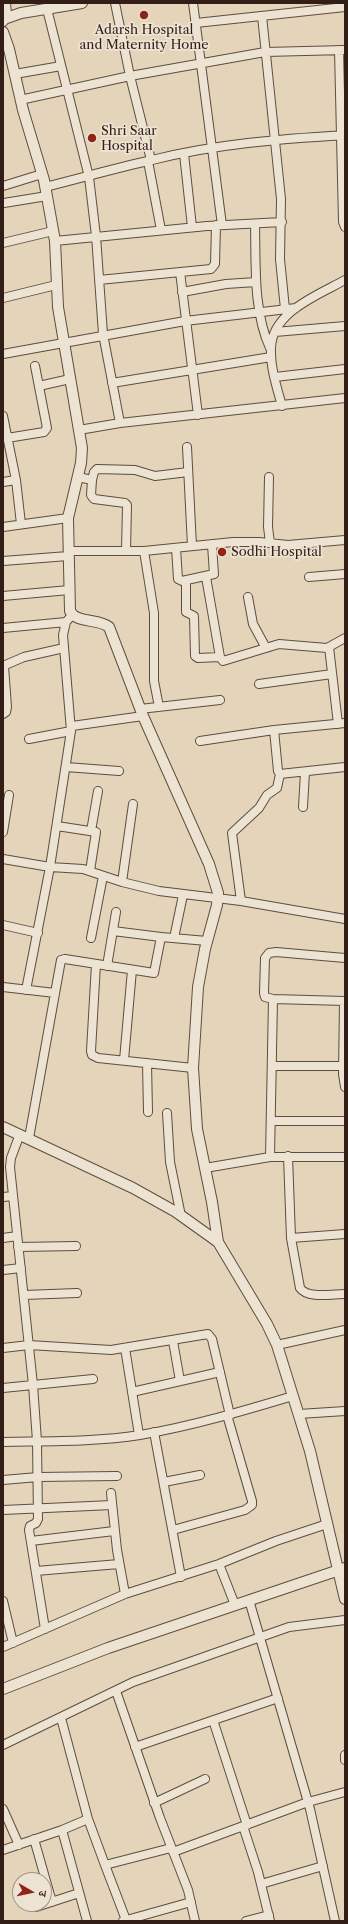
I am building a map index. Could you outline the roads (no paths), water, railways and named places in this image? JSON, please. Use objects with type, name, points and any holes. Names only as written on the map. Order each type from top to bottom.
[{"type":"street","points":[[4,20],[6,14],[5,3]]},
{"type":"street","points":[[4,20],[20,13],[82,3]]},
{"type":"street","points":[[115,3],[149,160],[161,230]]},
{"type":"street","points":[[99,280],[213,268],[215,264],[219,225],[212,148],[193,3]]},
{"type":"street","points":[[196,23],[345,7]]},
{"type":"street","points":[[47,9],[89,177],[96,236],[103,334],[120,423]]},
{"type":"street","points":[[262,16],[282,199],[280,259],[285,308]]},
{"type":"street","points":[[3,32],[8,43],[20,100],[46,192],[54,236],[56,285],[63,342],[79,430],[82,456],[68,518],[70,611],[63,635],[72,728],[50,867],[26,990]]},
{"type":"street","points":[[20,100],[67,91],[130,76],[265,52],[342,50],[345,227]]},
{"type":"street","points":[[15,74],[61,66]]},
{"type":"street","points":[[4,203],[46,192],[89,177],[149,160],[212,148],[275,140],[343,135]]},
{"type":"street","points":[[184,154],[192,227]]},
{"type":"street","points":[[3,186],[42,174]]},
{"type":"street","points":[[3,243],[54,236],[96,236],[192,227],[282,222]]},
{"type":"street","points":[[255,224],[256,282],[266,338],[270,348],[282,406]]},
{"type":"street","points":[[180,272],[198,415]]},
{"type":"street","points":[[270,348],[275,332],[286,316],[296,308],[345,280]]},
{"type":"street","points":[[182,292],[226,284],[256,282]]},
{"type":"street","points":[[3,298],[56,285]]},
{"type":"street","points":[[3,354],[103,334],[185,320],[296,308]]},
{"type":"street","points":[[275,332],[345,326]]},
{"type":"street","points":[[112,383],[271,357]]},
{"type":"street","points":[[7,438],[46,430],[47,426],[35,366]]},
{"type":"street","points":[[275,377],[345,369]]},
{"type":"street","points":[[39,386],[70,379]]},
{"type":"street","points":[[79,430],[120,423],[345,398]]},
{"type":"street","points":[[3,416],[16,480],[21,524]]},
{"type":"street","points":[[187,447],[192,546]]},
{"type":"street","points":[[126,551],[127,504],[125,502],[94,499],[91,495],[94,472],[97,469],[135,470],[155,476],[188,472]]},
{"type":"street","points":[[78,477],[92,480]]},
{"type":"street","points":[[269,477],[268,527],[270,543]]},
{"type":"street","points":[[3,482],[16,480]]},
{"type":"street","points":[[3,527],[68,518]]},
{"type":"street","points":[[3,561],[68,554],[144,551],[246,542],[296,545],[345,540]]},
{"type":"street","points":[[176,548],[178,579],[180,581],[186,581],[214,574],[215,571],[212,545]]},
{"type":"street","points":[[144,551],[154,613],[154,681],[159,707]]},
{"type":"street","points":[[310,577],[345,574]]},
{"type":"street","points":[[206,577],[220,657],[222,661],[280,644],[329,647],[345,638]]},
{"type":"street","points":[[186,581],[186,612],[194,616],[195,656],[198,658],[220,657]]},
{"type":"street","points":[[3,596],[69,590]]},
{"type":"street","points":[[248,597],[254,624],[266,648]]},
{"type":"street","points":[[3,628],[69,618],[79,618],[102,622],[109,627],[141,712],[209,864],[218,898],[207,941],[198,987],[193,1068],[197,1129],[218,1242],[267,1324],[277,1345],[310,1450],[327,1524],[342,1569],[345,1599]]},
{"type":"street","points":[[200,741],[274,730],[341,723],[332,674],[329,647]]},
{"type":"street","points":[[3,714],[6,712],[7,708],[4,666],[24,656],[64,648]]},
{"type":"street","points":[[259,684],[332,674]]},
{"type":"street","points":[[29,739],[159,707],[220,700]]},
{"type":"street","points":[[241,901],[232,834],[235,829],[259,808],[267,795],[277,788],[280,774],[278,772],[274,730]]},
{"type":"street","points":[[280,774],[345,766]]},
{"type":"street","points":[[66,767],[119,771]]},
{"type":"street","points":[[303,807],[305,772]]},
{"type":"street","points":[[91,831],[98,791]]},
{"type":"street","points":[[3,832],[9,796]]},
{"type":"street","points":[[122,882],[133,804]]},
{"type":"street","points":[[57,826],[97,833],[90,871]]},
{"type":"street","points":[[3,859],[50,867],[90,871],[122,882],[183,895],[241,901],[345,918]]},
{"type":"street","points":[[91,938],[103,876]]},
{"type":"street","points":[[174,938],[183,895]]},
{"type":"street","points":[[107,966],[116,912]]},
{"type":"street","points":[[3,925],[38,933]]},
{"type":"street","points":[[113,931],[207,941]]},
{"type":"street","points":[[45,1629],[29,1528],[38,1522],[37,1441],[33,1385],[13,1196],[11,1158],[24,1136],[55,993],[60,962],[63,959],[132,970],[155,972],[161,937]]},
{"type":"street","points":[[345,958],[276,952],[269,953],[265,958],[264,993],[265,997],[273,999],[345,1001],[345,1087]]},
{"type":"street","points":[[96,964],[91,1054],[98,1058],[193,1068]]},
{"type":"street","points":[[124,1060],[132,970]]},
{"type":"street","points":[[3,987],[55,993]]},
{"type":"street","points":[[270,1157],[272,1121],[273,999]]},
{"type":"street","points":[[147,1063],[148,1112]]},
{"type":"street","points":[[272,1066],[344,1066]]},
{"type":"street","points":[[168,1114],[170,1162],[181,1216]]},
{"type":"street","points":[[272,1121],[345,1121]]},
{"type":"street","points":[[3,1126],[133,1188],[181,1216],[218,1242]]},
{"type":"street","points":[[288,1156],[291,1238],[300,1288],[303,1292],[310,1294],[345,1294]]},
{"type":"street","points":[[205,1168],[270,1157],[345,1157]]},
{"type":"street","points":[[3,1197],[13,1196]]},
{"type":"street","points":[[291,1238],[345,1234]]},
{"type":"street","points":[[3,1238],[17,1236]]},
{"type":"street","points":[[18,1247],[76,1246]]},
{"type":"street","points":[[3,1270],[21,1268]]},
{"type":"street","points":[[24,1295],[77,1293]]},
{"type":"street","points":[[277,1345],[345,1330]]},
{"type":"street","points":[[3,1348],[28,1345],[102,1350],[173,1341],[206,1334],[210,1335],[220,1372],[228,1415],[252,1501],[252,1506],[245,1510],[173,1530]]},
{"type":"street","points":[[173,1341],[180,1381]]},
{"type":"street","points":[[125,1348],[139,1435]]},
{"type":"street","points":[[132,1392],[220,1372]]},
{"type":"street","points":[[3,1388],[93,1379]]},
{"type":"street","points":[[3,1442],[105,1438],[139,1435],[228,1415],[293,1396]]},
{"type":"street","points":[[299,1414],[345,1411]]},
{"type":"street","points":[[154,1432],[181,1577]]},
{"type":"street","points":[[164,1482],[200,1475]]},
{"type":"street","points":[[3,1480],[38,1477],[117,1476]]},
{"type":"street","points":[[111,1493],[114,1531],[125,1594]]},
{"type":"street","points":[[3,1510],[112,1505]]},
{"type":"street","points":[[3,1647],[125,1594],[219,1564],[276,1541],[327,1524]]},
{"type":"street","points":[[30,1541],[114,1531]]},
{"type":"street","points":[[36,1571],[119,1564]]},
{"type":"street","points":[[219,1564],[235,1605]]},
{"type":"street","points":[[3,1689],[108,1648],[342,1569]]},
{"type":"street","points":[[250,1600],[308,1802],[335,1921]]},
{"type":"street","points":[[3,1601],[13,1643]]},
{"type":"street","points":[[3,1745],[62,1718],[133,1682],[289,1628],[345,1620]]},
{"type":"street","points":[[116,1691],[154,1803],[191,1902],[195,1921]]},
{"type":"street","points":[[135,1747],[278,1698]]},
{"type":"street","points":[[62,1718],[88,1819],[125,1920],[191,1902]]},
{"type":"street","points":[[213,1720],[245,1825],[269,1918],[246,1921]]},
{"type":"street","points":[[345,1755],[345,1760]]},
{"type":"street","points":[[154,1803],[205,1779]]},
{"type":"street","points":[[105,1865],[172,1850],[308,1802],[345,1792]]},
{"type":"street","points":[[3,1809],[19,1845]]},
{"type":"street","points":[[3,1850],[62,1830],[88,1819]]},
{"type":"street","points":[[62,1830],[87,1921]]},
{"type":"street","points":[[34,1839],[43,1872]]},
{"type":"street","points":[[261,1884],[323,1866]]},
{"type":"street","points":[[52,1902],[79,1893]]},
{"type":"place","name":"Adarsh Hospital and Maternity Home","points":[[144,15]]},
{"type":"place","name":"Shri Saar Hospital","points":[[92,138]]},
{"type":"place","name":"Sodhi Hospital","points":[[222,552]]}]
